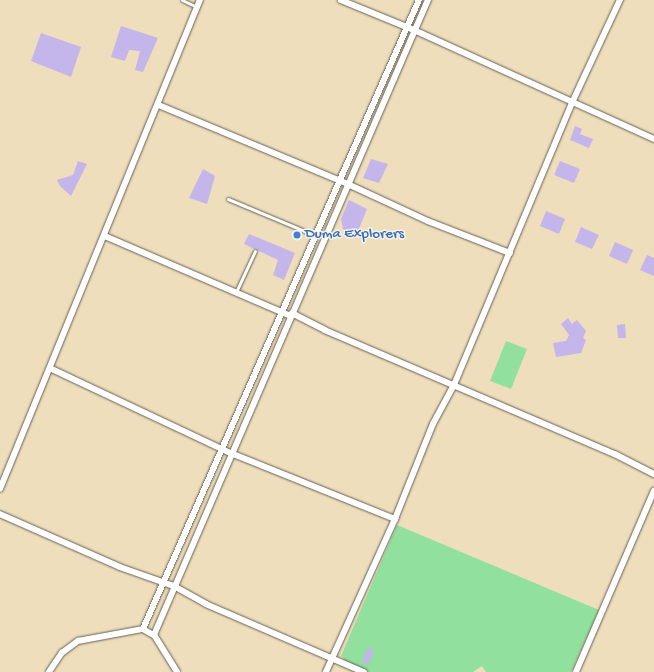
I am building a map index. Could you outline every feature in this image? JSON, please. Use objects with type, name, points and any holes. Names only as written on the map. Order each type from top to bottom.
[{"type":"street","points":[[0,489],[105,236],[200,0]]},
{"type":"street","points":[[341,0],[414,30],[572,104],[654,139]]},
{"type":"street","points":[[143,629],[280,311],[419,0]]},
{"type":"street","points":[[154,636],[231,453],[428,0]]},
{"type":"street","points":[[326,672],[395,519],[433,424],[454,385],[572,104],[620,0]]},
{"type":"street","points":[[158,105],[348,184],[428,221],[510,253]]},
{"type":"street","points":[[105,236],[280,311],[291,314],[325,330],[615,454],[654,474]]},
{"type":"street","points":[[50,368],[231,453],[395,519]]},
{"type":"street","points":[[576,672],[654,491]]},
{"type":"street","points":[[0,514],[120,567],[174,586],[206,604],[364,672]]},
{"type":"street","points":[[49,672],[62,653],[78,641],[143,629],[154,636],[176,672]]},
{"type":"lane","points":[[182,0],[197,7]]},
{"type":"lane","points":[[228,199],[314,235]]},
{"type":"lane","points":[[236,292],[255,251]]},
{"type":"green space","points":[[506,341],[527,349],[511,389],[490,381]]},
{"type":"green space","points":[[397,525],[599,610],[571,672],[486,672],[482,666],[473,672],[355,672],[340,665],[344,658],[341,656]]},
{"type":"building","points":[[121,26],[158,38],[143,72],[135,70],[140,51],[129,50],[125,61],[111,57]]},
{"type":"building","points":[[41,33],[81,47],[71,77],[31,61]]},
{"type":"building","points":[[575,126],[582,129],[580,134],[593,139],[589,148],[570,140]]},
{"type":"building","points":[[371,159],[388,164],[379,183],[363,178]]},
{"type":"building","points":[[78,161],[87,164],[71,196],[60,186],[57,180],[73,175]]},
{"type":"building","points":[[560,161],[580,169],[574,183],[554,175]]},
{"type":"building","points":[[203,169],[215,176],[207,204],[189,198]]},
{"type":"building","points":[[349,200],[367,209],[356,236],[343,229],[341,219]]},
{"type":"building","points":[[546,211],[565,219],[559,234],[540,226]]},
{"type":"building","points":[[581,227],[599,235],[592,249],[575,242]]},
{"type":"building","points":[[249,234],[295,253],[284,280],[273,275],[278,260],[244,244]]},
{"type":"building","points":[[615,242],[633,250],[627,264],[609,256]]},
{"type":"building","points":[[647,255],[654,258],[654,276],[640,270]]},
{"type":"building","points":[[568,318],[572,324],[577,320],[586,331],[583,338],[586,340],[581,353],[556,357],[553,343],[566,341],[569,335],[561,324]]},
{"type":"building","points":[[625,324],[626,338],[618,338],[617,325]]},
{"type":"building","points":[[368,647],[374,650],[368,665],[362,662]]},
{"type":"place","name":"Duma Explorers","points":[[297,235]]}]
